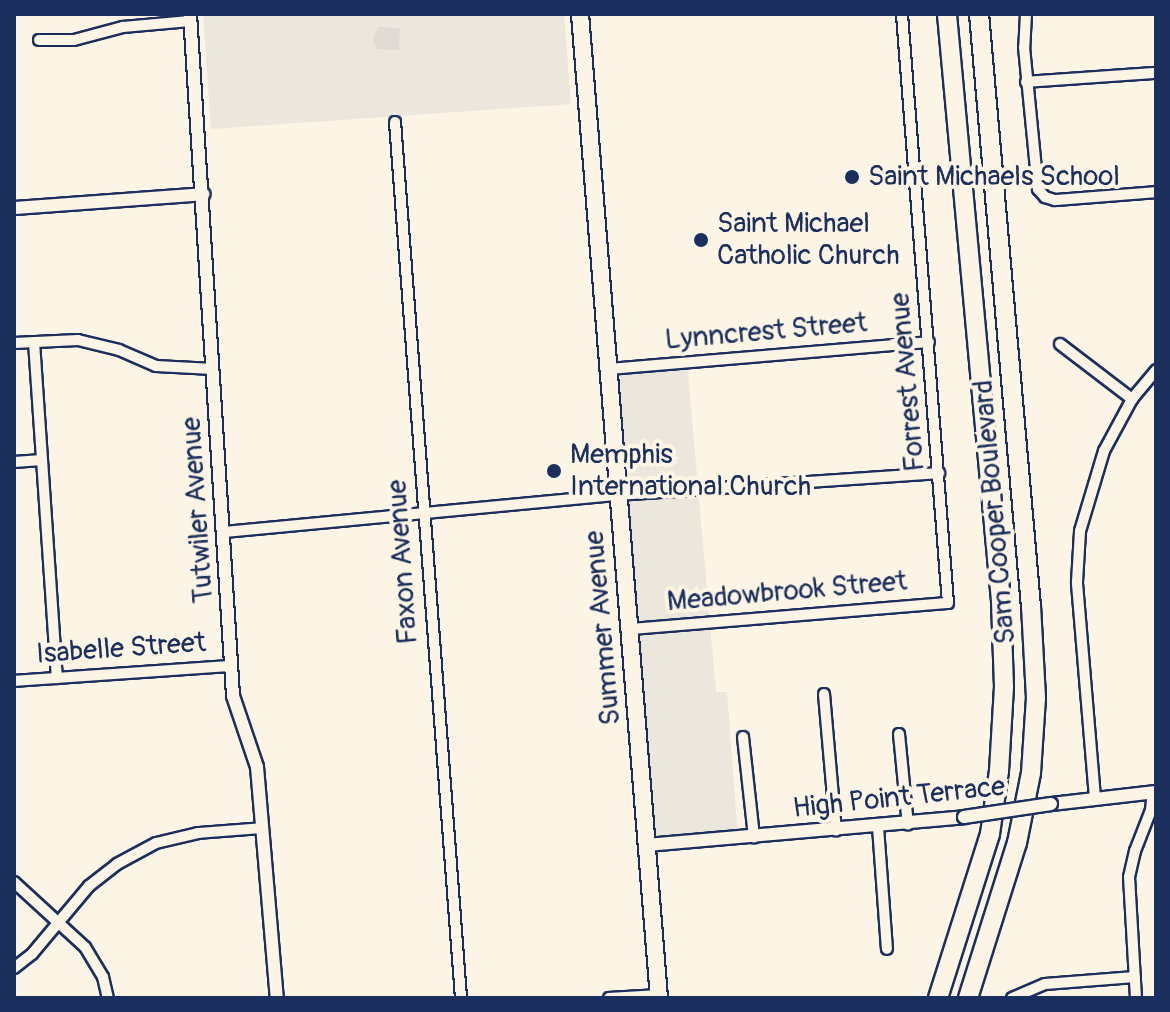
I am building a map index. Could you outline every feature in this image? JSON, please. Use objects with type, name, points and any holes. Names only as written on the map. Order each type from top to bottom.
[{"type":"highway","points":[[936,14],[972,291]]},
{"type":"highway","name":"Sam Cooper Boulevard","points":[[938,998],[990,834],[999,771],[1003,701],[1001,601],[947,14]]},
{"type":"highway","name":"Sam Cooper Boulevard","points":[[968,998],[1017,843],[1031,773],[1036,698],[1027,559],[979,14]]},
{"type":"highway","points":[[982,46],[986,14]]},
{"type":"main road","name":"Summer Avenue","points":[[580,14],[659,996]]},
{"type":"street","name":"Forrest Avenue","points":[[902,14],[948,603]]},
{"type":"street","points":[[1026,14],[1026,82],[1035,177],[1042,194],[1055,200],[1156,192]]},
{"type":"street","points":[[39,40],[78,39],[123,27],[190,18]]},
{"type":"street","name":"Tutwiler Avenue","points":[[190,18],[231,666],[237,714],[255,756],[277,998]]},
{"type":"street","points":[[1026,82],[1156,73]]},
{"type":"street","name":"Faxon Avenue","points":[[395,122],[461,998]]},
{"type":"street","points":[[14,208],[203,194]]},
{"type":"street","points":[[14,343],[78,340],[119,350],[156,366],[213,369]]},
{"type":"street","points":[[34,342],[57,678]]},
{"type":"street","name":"Lynncrest Street","points":[[608,369],[929,342]]},
{"type":"street","points":[[1060,344],[1132,399]]},
{"type":"street","points":[[1095,798],[1077,551],[1095,473],[1132,399],[1156,370]]},
{"type":"street","points":[[14,462],[42,460]]},
{"type":"street","points":[[224,532],[618,495],[939,473]]},
{"type":"street","name":"Meadowbrook Street","points":[[630,629],[948,603]]},
{"type":"street","name":"Isabelle Street","points":[[14,681],[231,666]]},
{"type":"street","points":[[824,694],[836,830]]},
{"type":"street","points":[[899,734],[908,825]]},
{"type":"street","points":[[743,737],[754,837]]},
{"type":"street","points":[[1136,998],[1129,877],[1154,792]]},
{"type":"street","name":"High Point Terrace","points":[[647,845],[908,825],[1154,792]]},
{"type":"street","points":[[878,827],[887,949]]},
{"type":"street","points":[[14,968],[60,922],[89,886],[117,864],[156,843],[198,833],[263,828]]},
{"type":"street","points":[[14,882],[85,947],[103,977],[108,998]]},
{"type":"street","points":[[1012,998],[1045,984],[1135,977]]},
{"type":"street","points":[[609,998],[659,996]]},
{"type":"shaded area","points":[[203,14],[564,14],[571,104],[211,129]]},
{"type":"shaded area","points":[[378,27],[400,28],[399,50],[378,49],[373,40]]},
{"type":"shaded area","points":[[687,362],[716,692],[727,692],[738,837],[647,845],[608,369]]},
{"type":"place","name":"Saint Michaels School","points":[[852,177]]},
{"type":"place","name":"Saint Michael Catholic Church","points":[[701,240]]},
{"type":"place","name":"Memphis International Church","points":[[554,471]]}]
